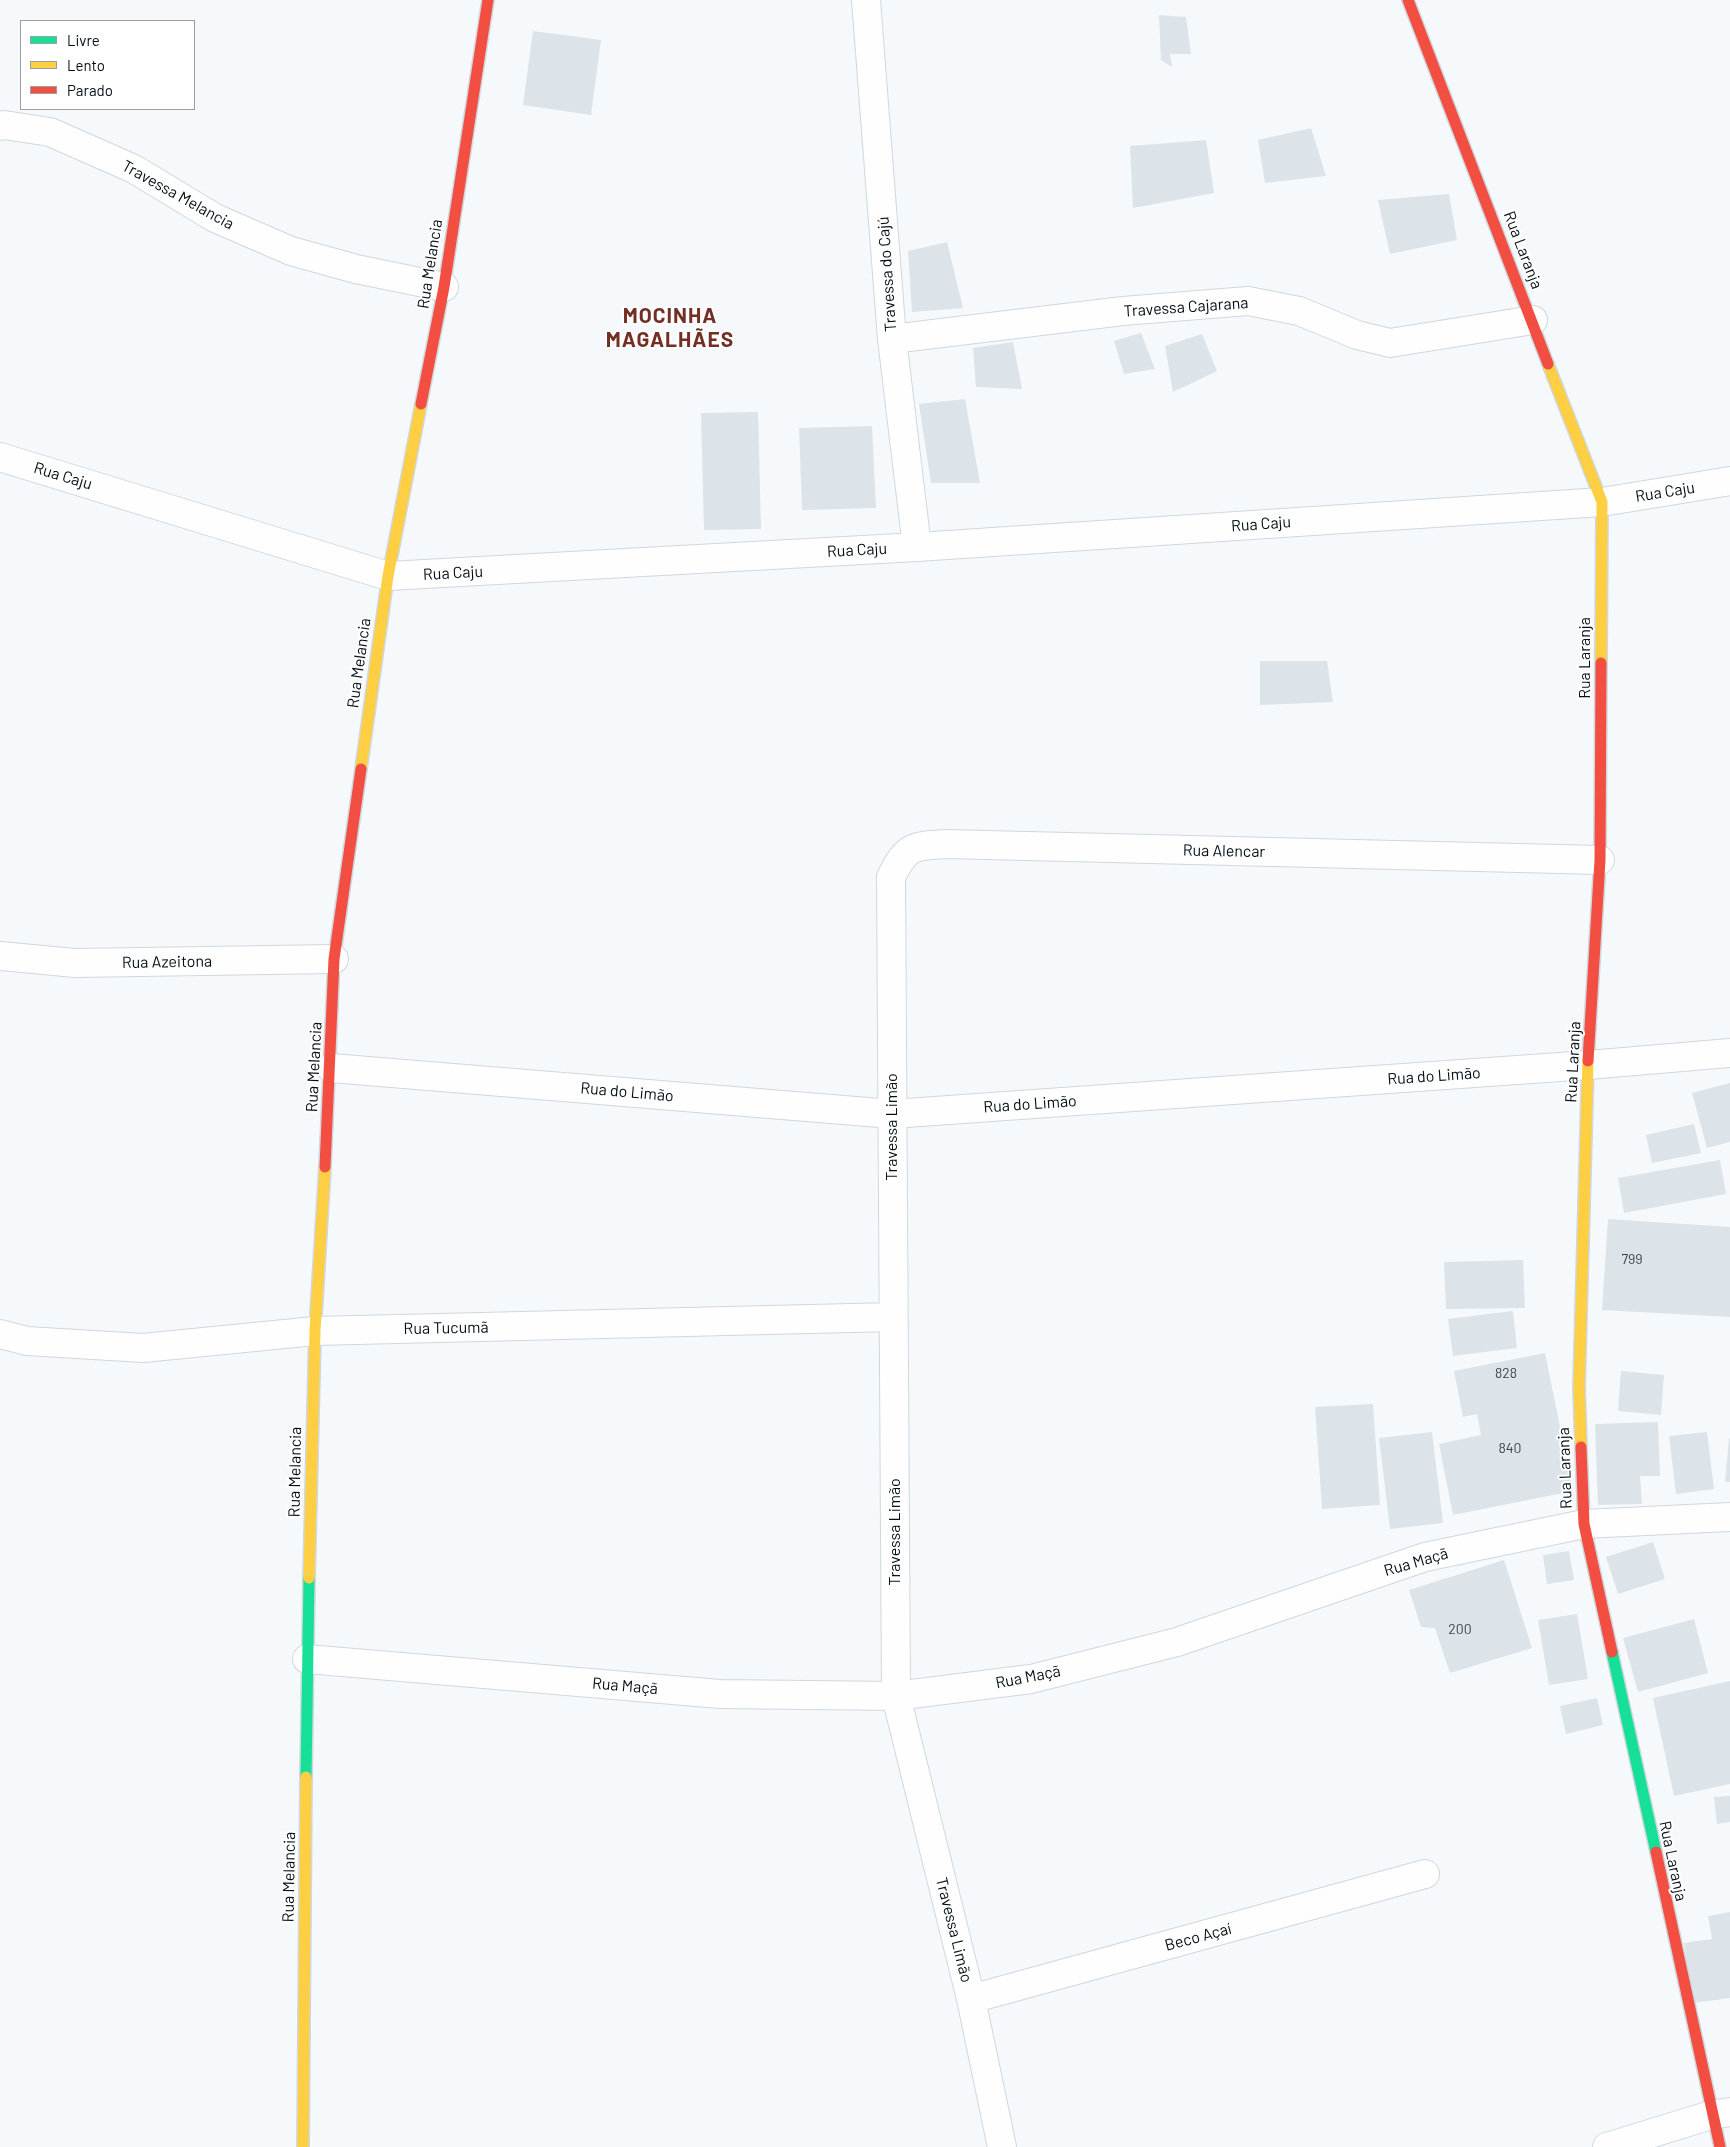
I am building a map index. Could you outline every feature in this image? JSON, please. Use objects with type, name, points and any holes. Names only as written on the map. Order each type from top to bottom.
[{"type":"street","name":"Rua Melancia","points":[[303,2147],[307,1659],[315,1331],[331,1068],[334,959],[388,576],[444,287],[488,0]]},
{"type":"street","name":"Travessa do Cajú","points":[[866,0],[892,339],[917,547]]},
{"type":"street","name":"Rua Laranja","points":[[1408,0],[1602,502],[1600,860],[1588,1066],[1579,1387],[1584,1524],[1721,2113],[1720,2147]]},
{"type":"street","name":"Travessa Melancia","points":[[0,126],[50,132],[134,169],[215,218],[291,251],[356,269],[444,287]]},
{"type":"street","name":"Travessa Cajarana","points":[[892,339],[1123,311],[1248,301],[1299,311],[1357,335],[1390,343],[1533,320]]},
{"type":"street","name":"Rua Caju","points":[[0,457],[388,576],[917,547],[1602,502],[1730,481]]},
{"type":"street","name":"Rua Alencar","points":[[892,904],[891,876],[901,857],[915,846],[946,844],[1600,860]]},
{"type":"street","name":"Travessa Limão","points":[[892,904],[896,1696],[970,1999],[1002,2147]]},
{"type":"street","name":"Rua Azeitona","points":[[0,956],[75,963],[334,959]]},
{"type":"street","name":"Rua do Limão","points":[[331,1068],[892,1114],[1588,1066],[1730,1053]]},
{"type":"street","name":"Rua Tucumã","points":[[0,1334],[27,1341],[143,1348],[315,1331],[893,1317]]},
{"type":"street","name":"Rua Maçã","points":[[307,1659],[720,1694],[896,1696],[1031,1679],[1177,1642],[1425,1557],[1584,1524],[1730,1517]]},
{"type":"street","name":"Beco Açaí","points":[[970,1999],[1425,1874]]},
{"type":"street","points":[[1607,2147],[1721,2113]]},
{"type":"building","points":[[1159,15],[1186,17],[1191,54],[1170,54],[1172,67],[1161,60]]},
{"type":"building","points":[[533,31],[601,40],[591,115],[523,105]]},
{"type":"building","points":[[1311,128],[1326,176],[1265,183],[1258,140]]},
{"type":"building","points":[[1206,140],[1214,193],[1133,208],[1130,146]]},
{"type":"building","points":[[1449,194],[1457,240],[1390,254],[1378,200]]},
{"type":"building","points":[[947,242],[963,308],[912,312],[908,251]]},
{"type":"building","points":[[1141,333],[1155,369],[1124,374],[1114,341]]},
{"type":"building","points":[[1202,334],[1217,371],[1173,392],[1165,346]]},
{"type":"building","points":[[1013,342],[1022,389],[976,387],[973,348]]},
{"type":"building","points":[[965,399],[980,483],[931,483],[919,404]]},
{"type":"building","points":[[758,412],[761,529],[704,530],[701,413]]},
{"type":"building","points":[[872,426],[876,508],[802,510],[799,428]]},
{"type":"building","points":[[1260,661],[1327,661],[1333,702],[1260,705]]},
{"type":"building","points":[[1730,1083],[1730,1142],[1707,1148],[1692,1093]]},
{"type":"building","points":[[1694,1124],[1701,1153],[1652,1163],[1646,1135]]},
{"type":"building","points":[[1720,1160],[1726,1194],[1624,1213],[1618,1178]]},
{"type":"building","points":[[1608,1219],[1730,1227],[1730,1317],[1602,1310]]},
{"type":"building","points":[[1523,1260],[1525,1308],[1446,1309],[1444,1262]]},
{"type":"building","points":[[1513,1311],[1517,1348],[1453,1356],[1448,1319]]},
{"type":"building","points":[[1545,1353],[1573,1491],[1453,1515],[1439,1444],[1481,1435],[1477,1414],[1463,1417],[1454,1371]]},
{"type":"building","points":[[1621,1371],[1664,1375],[1661,1415],[1618,1411]]},
{"type":"building","points":[[1373,1404],[1380,1505],[1322,1509],[1315,1407]]},
{"type":"building","points":[[1658,1422],[1660,1476],[1640,1476],[1642,1504],[1598,1505],[1595,1424]]},
{"type":"building","points":[[1432,1432],[1443,1523],[1390,1529],[1379,1438]]},
{"type":"building","points":[[1707,1432],[1714,1489],[1676,1494],[1669,1436]]},
{"type":"building","points":[[1729,1438],[1730,1482],[1725,1482]]},
{"type":"building","points":[[1653,1542],[1665,1579],[1618,1594],[1606,1557]]},
{"type":"building","points":[[1569,1551],[1574,1580],[1547,1584],[1543,1555]]},
{"type":"building","points":[[1504,1560],[1532,1648],[1450,1673],[1435,1628],[1421,1627],[1409,1590]]},
{"type":"building","points":[[1577,1614],[1588,1679],[1549,1685],[1538,1620]]},
{"type":"building","points":[[1694,1619],[1708,1673],[1638,1692],[1623,1638]]},
{"type":"building","points":[[1730,1681],[1730,1784],[1674,1796],[1653,1698]]},
{"type":"building","points":[[1597,1698],[1603,1725],[1566,1734],[1560,1706]]},
{"type":"building","points":[[1730,1796],[1730,1822],[1717,1824],[1714,1797]]},
{"type":"building","points":[[1730,1912],[1730,1998],[1693,2003],[1684,1943],[1712,1939],[1708,1916]]},
{"type":"traffic: fast","points":[[306,1777],[309,1578]]},
{"type":"traffic: fast","points":[[1612,1652],[1656,1852]]},
{"type":"traffic: slow","points":[[1548,364],[1602,502],[1601,663]]},
{"type":"traffic: slow","points":[[361,769],[388,576],[421,404]]},
{"type":"traffic: slow","points":[[1581,1447],[1579,1387],[1588,1061]]},
{"type":"traffic: slow","points":[[309,1578],[315,1331],[325,1167]]},
{"type":"traffic: slow","points":[[303,2147],[306,1777]]},
{"type":"traffic: jam","points":[[421,404],[444,287],[488,0]]},
{"type":"traffic: jam","points":[[1408,0],[1548,364]]},
{"type":"traffic: jam","points":[[1588,1061],[1600,860],[1601,663]]},
{"type":"traffic: jam","points":[[325,1167],[334,959],[361,769]]},
{"type":"traffic: jam","points":[[1581,1447],[1584,1524],[1612,1652]]},
{"type":"traffic: jam","points":[[1656,1852],[1720,2147]]},
{"type":"district","name":"MOCINHA MAGALHÃES","points":[[670,328]]}]
